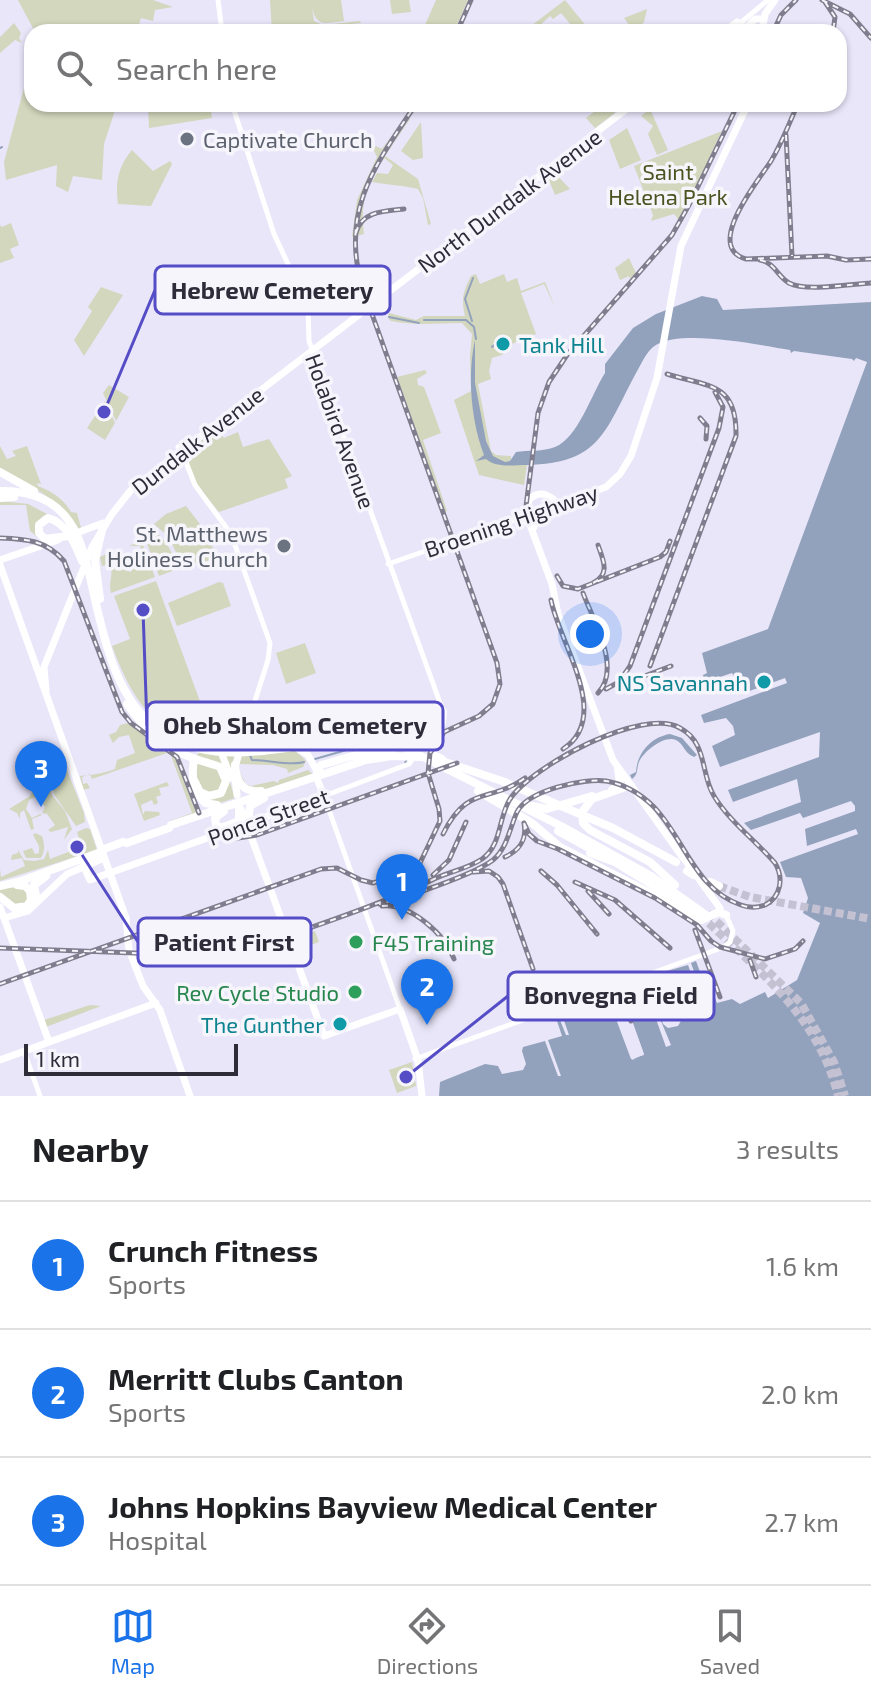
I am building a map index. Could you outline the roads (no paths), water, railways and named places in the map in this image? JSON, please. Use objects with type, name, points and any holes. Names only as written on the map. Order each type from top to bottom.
[{"type":"highway","points":[[0,472],[46,498],[70,532],[116,670],[132,706],[170,734],[195,740],[215,738]]},
{"type":"highway","points":[[0,495],[28,493],[54,506]]},
{"type":"highway","points":[[0,495],[42,505],[58,516],[85,553],[111,671],[132,706],[157,729],[224,771],[225,787],[219,794],[209,796],[202,794],[193,778]]},
{"type":"highway","points":[[46,519],[55,520],[70,532],[42,542],[38,528],[46,519]]},
{"type":"highway","points":[[95,601],[95,554],[102,525]]},
{"type":"highway","points":[[442,709],[442,725],[430,741],[434,755],[502,781],[614,831],[684,867]]},
{"type":"highway","points":[[289,743],[302,730],[333,730],[387,737],[403,743],[532,823],[560,847],[654,895],[689,918],[701,920],[704,915]]},
{"type":"highway","points":[[215,738],[193,754],[193,778],[197,792],[207,805],[214,806],[240,803],[374,758],[406,757],[450,763]]},
{"type":"highway","points":[[193,754],[263,752],[336,742],[378,741],[403,747],[642,874],[704,915]]},
{"type":"highway","points":[[206,743],[213,743],[218,749]]},
{"type":"highway","points":[[245,825],[253,803],[315,776],[319,767],[325,764],[365,752],[381,751],[436,765]]},
{"type":"highway","points":[[406,757],[487,777],[586,822],[614,831],[659,857],[662,863]]},
{"type":"highway","points":[[235,765],[240,784],[250,791],[315,776]]},
{"type":"highway","points":[[618,769],[620,783],[616,790],[587,802],[582,809],[590,830],[650,862],[704,915]]},
{"type":"highway","points":[[0,891],[125,842],[315,776]]},
{"type":"highway","points":[[490,791],[543,809],[631,788]]},
{"type":"highway","points":[[478,791],[643,866]]},
{"type":"highway","points":[[594,796],[557,813],[551,828],[558,843],[615,862]]},
{"type":"highway","points":[[586,822],[594,836],[678,889]]},
{"type":"highway","points":[[559,829],[704,915],[723,912]]},
{"type":"highway","points":[[583,839],[668,886],[704,915]]},
{"type":"highway","points":[[0,891],[20,879],[101,852]]},
{"type":"highway","points":[[38,896],[34,885],[38,881],[101,852]]},
{"type":"main road","points":[[218,0],[221,24]]},
{"type":"main road","points":[[737,23],[766,0]]},
{"type":"main road","points":[[763,24],[775,0]]},
{"type":"main road","points":[[750,24],[755,19],[763,19]]},
{"type":"main road","name":"Holabird Avenue","points":[[235,112],[274,234],[308,307],[309,349],[442,709]]},
{"type":"main road","points":[[618,115],[622,112]]},
{"type":"main road","name":"Broening Highway","points":[[388,564],[606,487],[628,462],[657,378],[678,255],[744,112]]},
{"type":"main road","name":"North Dundalk Avenue","points":[[360,310],[495,214],[618,115]]},
{"type":"main road","name":"North Dundalk Avenue","points":[[360,310],[618,115]]},
{"type":"main road","name":"Dundalk Avenue","points":[[102,525],[141,481],[360,310]]},
{"type":"main road","name":"Dundalk Avenue","points":[[39,676],[102,525],[133,483],[295,363],[309,349]]},
{"type":"main road","points":[[180,449],[195,485],[232,539],[266,636],[268,655],[235,765],[240,803],[245,825],[324,1036],[399,1009]]},
{"type":"main road","points":[[539,549],[535,518],[557,504],[548,495],[538,494],[530,498],[528,510],[539,549],[577,667],[610,752],[618,769],[661,828],[684,867],[723,912],[739,939]]},
{"type":"main road","points":[[70,532],[102,525]]},
{"type":"main road","points":[[42,542],[2,560],[101,852]]},
{"type":"main road","points":[[395,583],[394,566],[413,555]]},
{"type":"main road","points":[[0,573],[124,914],[128,946],[139,978],[163,1019],[190,1096]]},
{"type":"main road","name":"Dundalk Avenue","points":[[46,690],[43,672],[48,655]]},
{"type":"main road","points":[[437,698],[442,725]]},
{"type":"main road","name":"Ponca Street","points":[[110,874],[407,766],[442,725]]},
{"type":"main road","points":[[232,782],[234,758],[246,729]]},
{"type":"main road","points":[[215,738],[231,730],[246,729],[289,743],[308,755],[388,971],[416,1058],[420,1096]]},
{"type":"main road","points":[[215,738],[232,782]]},
{"type":"main road","points":[[215,738],[240,803]]},
{"type":"main road","points":[[610,752],[631,788]]},
{"type":"main road","points":[[6,921],[38,904],[67,874],[101,852]]},
{"type":"main road","points":[[83,866],[89,880],[110,874]]},
{"type":"main road","points":[[6,921],[27,909],[63,875],[83,866]]},
{"type":"main road","points":[[0,891],[6,921],[49,1042]]},
{"type":"main road","points":[[124,914],[128,953],[142,988],[156,1004]]},
{"type":"main road","points":[[416,1058],[724,947],[732,939],[733,931]]},
{"type":"main road","points":[[0,1060],[156,1004]]},
{"type":"main road","points":[[24,1051],[40,1096]]},
{"type":"water","points":[[702,296],[717,299],[723,310],[871,302],[871,1096],[439,1096],[440,1082],[485,1064],[498,1066],[502,1074],[523,1070],[526,1064],[523,1047],[545,1041],[558,1076],[561,1076],[548,1040],[562,1036],[557,1021],[560,1020],[566,1035],[569,1035],[560,1009],[584,1000],[589,1015],[593,1014],[592,998],[606,992],[631,1059],[644,1055],[620,987],[637,981],[642,994],[647,994],[666,1047],[671,1045],[658,1014],[668,1028],[678,1026],[682,1019],[667,971],[688,965],[708,1020],[711,1019],[691,963],[696,961],[717,1003],[732,999],[740,1004],[765,992],[768,998],[797,980],[820,923],[803,913],[808,898],[801,878],[786,877],[780,862],[858,834],[856,829],[807,846],[805,829],[855,811],[851,801],[803,818],[800,813],[751,830],[744,823],[801,802],[797,779],[733,802],[728,790],[819,757],[820,732],[720,767],[712,746],[735,735],[733,726],[726,718],[704,723],[701,715],[787,683],[785,678],[744,693],[732,673],[705,682],[703,675],[707,673],[702,653],[768,629],[867,362],[856,358],[854,361],[791,353],[790,350],[722,340],[668,340],[656,345],[647,354],[606,428],[585,451],[551,463],[505,465],[486,459],[476,461],[484,455],[472,398],[471,368],[475,340],[475,383],[486,441],[493,456],[505,462],[510,461],[516,452],[546,450],[563,442],[584,414],[605,373],[605,364],[633,328],[656,314]]},
{"type":"water","points":[[670,734],[682,738],[697,755],[691,755],[676,740],[666,740],[654,745],[645,754],[636,775],[632,779],[630,775],[636,772],[639,758],[646,747]]},
{"type":"waterway","points":[[472,321],[465,299],[473,278]]},
{"type":"waterway","points":[[389,317],[419,323]]},
{"type":"waterway","points":[[424,320],[466,320],[474,327],[476,339]]},
{"type":"waterway","points":[[195,735],[209,734]]},
{"type":"waterway","points":[[224,738],[237,739]]},
{"type":"waterway","points":[[315,759],[357,747],[376,747]]},
{"type":"waterway","points":[[249,753],[252,760],[304,762]]},
{"type":"tunnel","points":[[719,886],[750,897],[871,919]]},
{"type":"tunnel","points":[[708,913],[801,1003],[834,1062],[845,1096]]},
{"type":"tunnel","points":[[700,915],[763,975],[801,1018],[829,1067],[838,1096]]},
{"type":"railway","points":[[460,24],[471,0]]},
{"type":"railway","points":[[777,24],[796,0]]},
{"type":"railway","points":[[822,0],[850,14],[871,38]]},
{"type":"railway","points":[[825,2],[835,17],[834,24]]},
{"type":"railway","points":[[0,984],[321,869],[337,868],[373,883],[409,870],[420,863],[440,821],[428,773],[430,753],[444,732],[479,716],[493,704],[500,684],[497,663],[363,289],[357,261],[355,236],[365,190],[411,112]]},
{"type":"railway","points":[[525,514],[538,413],[549,382],[567,355],[672,235],[734,112]]},
{"type":"railway","points":[[794,112],[775,154],[738,213],[730,241],[734,252],[746,259],[827,256],[846,260],[871,259]]},
{"type":"railway","points":[[786,135],[792,256]]},
{"type":"railway","points":[[356,233],[368,216],[404,209]]},
{"type":"railway","points":[[760,260],[797,286],[871,283]]},
{"type":"railway","points":[[650,666],[736,436],[732,406],[726,397],[708,385],[667,374]]},
{"type":"railway","points":[[606,689],[619,682],[630,666],[719,428],[723,407],[715,392]]},
{"type":"railway","points":[[700,418],[707,426],[706,439]]},
{"type":"railway","points":[[0,538],[43,545],[64,561],[122,712],[131,723],[177,757],[199,813]]},
{"type":"railway","points":[[557,576],[563,586],[578,589],[660,557],[666,552],[670,541]]},
{"type":"railway","points":[[593,583],[604,571],[598,545]]},
{"type":"railway","points":[[583,593],[606,657],[605,683],[598,693]]},
{"type":"railway","points":[[551,600],[583,699],[583,718],[577,735],[563,749]]},
{"type":"railway","points":[[634,680],[671,666]]},
{"type":"railway","points":[[0,948],[215,956],[239,953],[361,910],[482,859],[493,846],[510,799],[541,771],[564,756],[616,732],[663,723],[680,728],[695,742],[714,796],[775,863],[780,881],[775,897],[762,906],[747,907],[725,898],[701,876],[665,820],[649,802],[626,787],[596,781],[557,787],[532,797],[517,812],[502,850],[483,866],[438,885],[379,904]]},
{"type":"railway","points":[[222,834],[238,838],[257,835],[457,763]]},
{"type":"railway","points":[[443,834],[452,818],[470,801],[525,778]]},
{"type":"railway","points":[[433,875],[449,860],[466,822]]},
{"type":"railway","points":[[524,823],[537,841],[655,898],[697,925],[720,947],[765,959],[795,949],[803,941]]},
{"type":"railway","points":[[505,857],[521,844],[524,823]]},
{"type":"railway","points":[[473,872],[489,871],[503,884],[533,969]]},
{"type":"railway","points":[[541,871],[557,885],[597,934]]},
{"type":"railway","points":[[575,882],[615,900],[670,948]]},
{"type":"railway","points":[[588,891],[609,914]]},
{"type":"railway","points":[[382,906],[404,910],[425,922],[443,940],[454,959]]},
{"type":"railway","points":[[695,930],[720,997]]},
{"type":"railway","points":[[750,960],[756,977]]},
{"type":"railway","points":[[629,1014],[631,1021]]},
{"type":"place","name":"Captivate Church","points":[[187,139]]},
{"type":"place","name":"Tank Hill","points":[[503,344]]},
{"type":"place","name":"Hebrew Cemetery","points":[[104,412]]},
{"type":"place","name":"St. Matthews Holiness Church","points":[[284,546]]},
{"type":"place","name":"Oheb Shalom Cemetery","points":[[143,610]]},
{"type":"place","name":"NS Savannah","points":[[764,682]]},
{"type":"place","name":"Johns Hopkins Bayview Medical Center","points":[[41,807]]},
{"type":"place","name":"Patient First","points":[[77,847]]},
{"type":"place","name":"Crunch Fitness","points":[[402,920]]},
{"type":"place","name":"F45 Training","points":[[356,942]]},
{"type":"place","name":"Rev Cycle Studio","points":[[355,992]]},
{"type":"place","name":"The Gunther","points":[[340,1024]]},
{"type":"place","name":"Merritt Clubs Canton","points":[[427,1025]]},
{"type":"place","name":"Bonvegna Field","points":[[406,1077]]},
{"type":"park label","name":"Saint Helena Park","points":[[668,184]]}]
